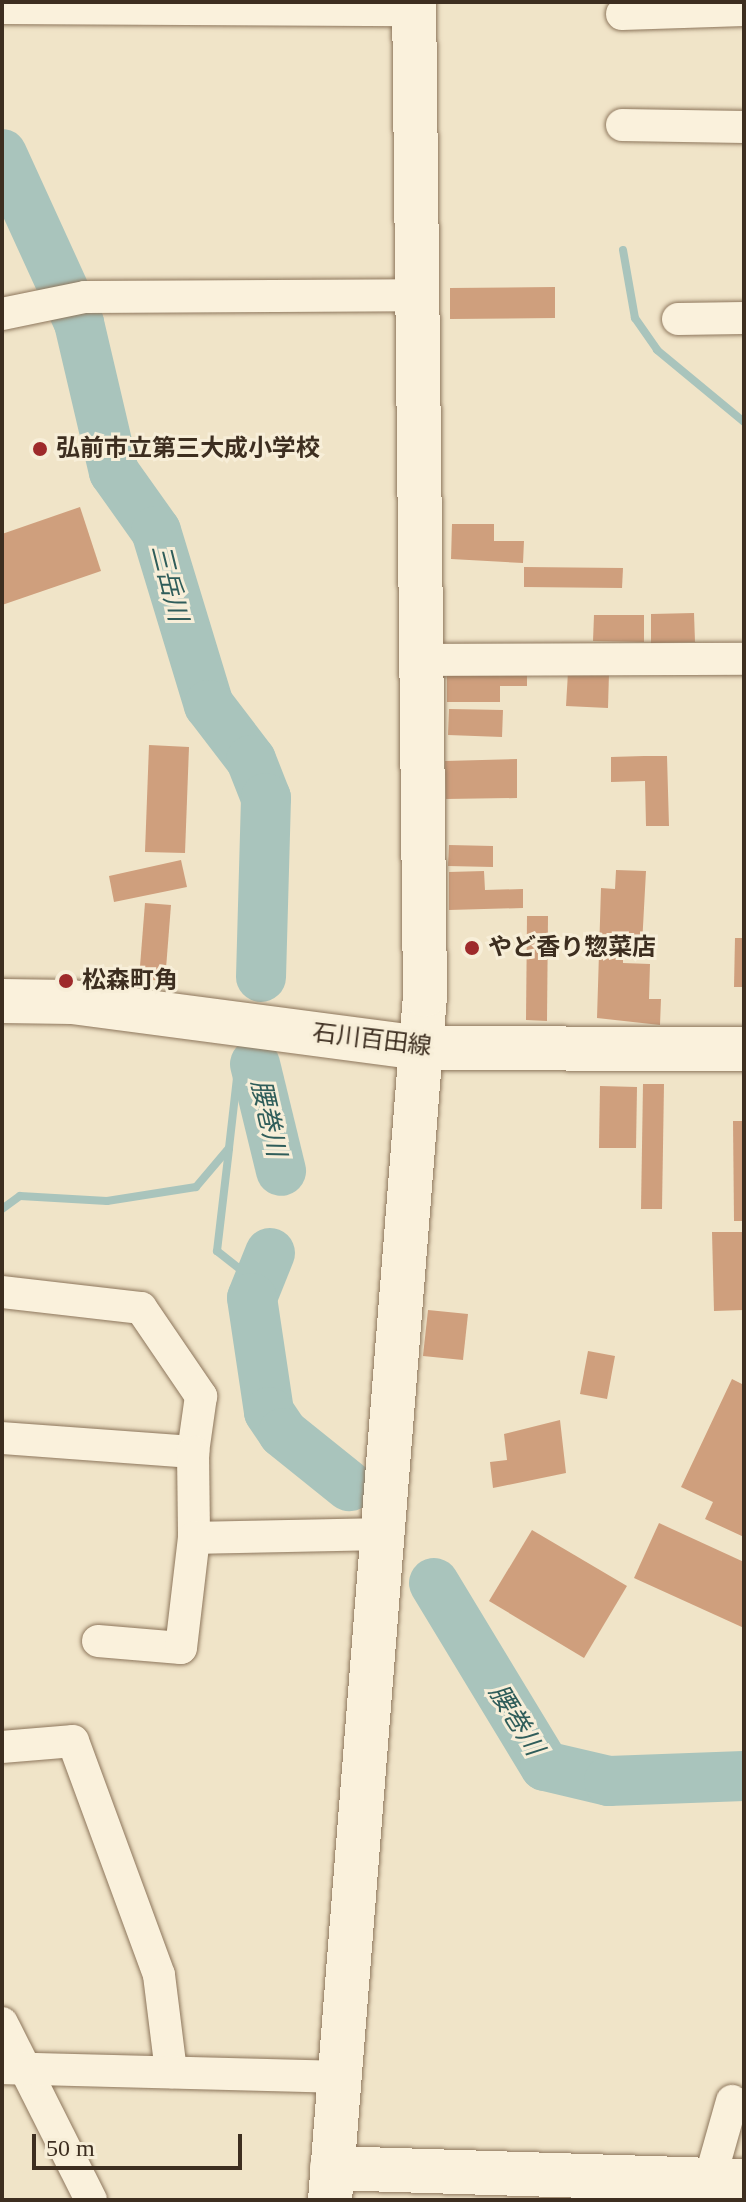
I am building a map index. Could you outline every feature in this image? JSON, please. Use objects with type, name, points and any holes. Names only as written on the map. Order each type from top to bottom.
[{"type":"street","points":[[2,8],[414,6],[422,1048],[331,2184],[720,2187],[732,2101]]},
{"type":"street","points":[[622,14],[744,10]]},
{"type":"street","points":[[622,125],[744,127]]},
{"type":"street","points":[[2,314],[70,299],[415,295]]},
{"type":"street","points":[[678,319],[744,318]]},
{"type":"street","points":[[420,660],[744,659]]},
{"type":"street","name":"石川百田線","points":[[2,1001],[72,1002],[422,1048],[744,1049]]},
{"type":"street","points":[[2,1292],[141,1308],[201,1396],[193,1452],[194,1538],[181,1648],[98,1641]]},
{"type":"street","points":[[2,1438],[193,1452]]},
{"type":"street","points":[[194,1538],[382,1534]]},
{"type":"street","points":[[2,1747],[73,1741],[159,1975],[171,2072]]},
{"type":"street","points":[[2,2023],[11,2067],[91,2200]]},
{"type":"street","points":[[11,2067],[338,2077]]},
{"type":"building","points":[[555,287],[555,318],[450,319],[450,288]]},
{"type":"building","points":[[80,507],[101,571],[2,605],[2,534]]},
{"type":"building","points":[[452,524],[494,524],[494,541],[524,541],[523,563],[451,559]]},
{"type":"building","points":[[524,567],[623,568],[622,588],[524,587]]},
{"type":"building","points":[[694,613],[695,642],[651,643],[651,614]]},
{"type":"building","points":[[594,615],[644,615],[644,642],[593,641]]},
{"type":"building","points":[[447,672],[527,672],[527,686],[500,686],[500,702],[447,702]]},
{"type":"building","points":[[568,672],[609,673],[608,708],[566,706]]},
{"type":"building","points":[[449,709],[503,710],[502,737],[448,735]]},
{"type":"building","points":[[149,745],[189,747],[185,853],[145,852]]},
{"type":"building","points":[[667,756],[669,826],[646,826],[645,781],[611,782],[611,757]]},
{"type":"building","points":[[517,759],[517,798],[446,799],[445,761]]},
{"type":"building","points":[[449,845],[493,846],[493,867],[448,866]]},
{"type":"building","points":[[181,860],[187,887],[114,902],[109,876]]},
{"type":"building","points":[[616,870],[646,871],[642,945],[623,945],[623,963],[650,964],[649,999],[661,999],[660,1025],[597,1018],[601,888],[615,889]]},
{"type":"building","points":[[484,871],[485,890],[523,889],[523,908],[449,910],[449,872]]},
{"type":"building","points":[[145,903],[171,905],[165,981],[139,979]]},
{"type":"building","points":[[527,916],[548,916],[547,1021],[526,1020]]},
{"type":"building","points":[[735,938],[744,938],[744,987],[734,987]]},
{"type":"building","points":[[643,1084],[664,1084],[662,1209],[641,1209]]},
{"type":"building","points":[[600,1086],[637,1087],[636,1148],[599,1148]]},
{"type":"building","points":[[733,1121],[744,1121],[744,1221],[734,1221]]},
{"type":"building","points":[[712,1232],[744,1232],[744,1310],[714,1311]]},
{"type":"building","points":[[428,1310],[468,1314],[463,1360],[423,1356]]},
{"type":"building","points":[[588,1351],[615,1356],[607,1399],[580,1394]]},
{"type":"building","points":[[732,1379],[744,1385],[744,1537],[705,1519],[713,1502],[681,1487]]},
{"type":"building","points":[[560,1420],[566,1473],[493,1488],[490,1462],[507,1460],[504,1434]]},
{"type":"building","points":[[659,1523],[744,1562],[744,1628],[634,1578]]},
{"type":"building","points":[[532,1530],[627,1586],[584,1658],[489,1601]]},
{"type":"waterway","name":"三岳川","points":[[2,154],[79,323],[114,472],[156,531],[209,705],[251,760],[266,798],[261,977]]},
{"type":"waterway","points":[[623,250],[635,318],[657,350],[744,422]]},
{"type":"waterway","name":"腰巻川","points":[[255,1064],[281,1171]]},
{"type":"waterway","points":[[2,1209],[20,1196],[107,1201],[196,1187],[229,1148],[237,1078]]},
{"type":"waterway","points":[[229,1149],[217,1251],[255,1281]]},
{"type":"waterway","name":"腰巻川","points":[[270,1253],[252,1298],[269,1412],[283,1433],[349,1486]]},
{"type":"waterway","name":"腰巻川","points":[[434,1583],[545,1766],[609,1781],[744,1776]]},
{"type":"place","name":"弘前市立第三大成小学校","points":[[40,449]]},
{"type":"place","name":"やど香り惣菜店","points":[[472,948]]},
{"type":"place","name":"松森町角","points":[[66,981]]}]
